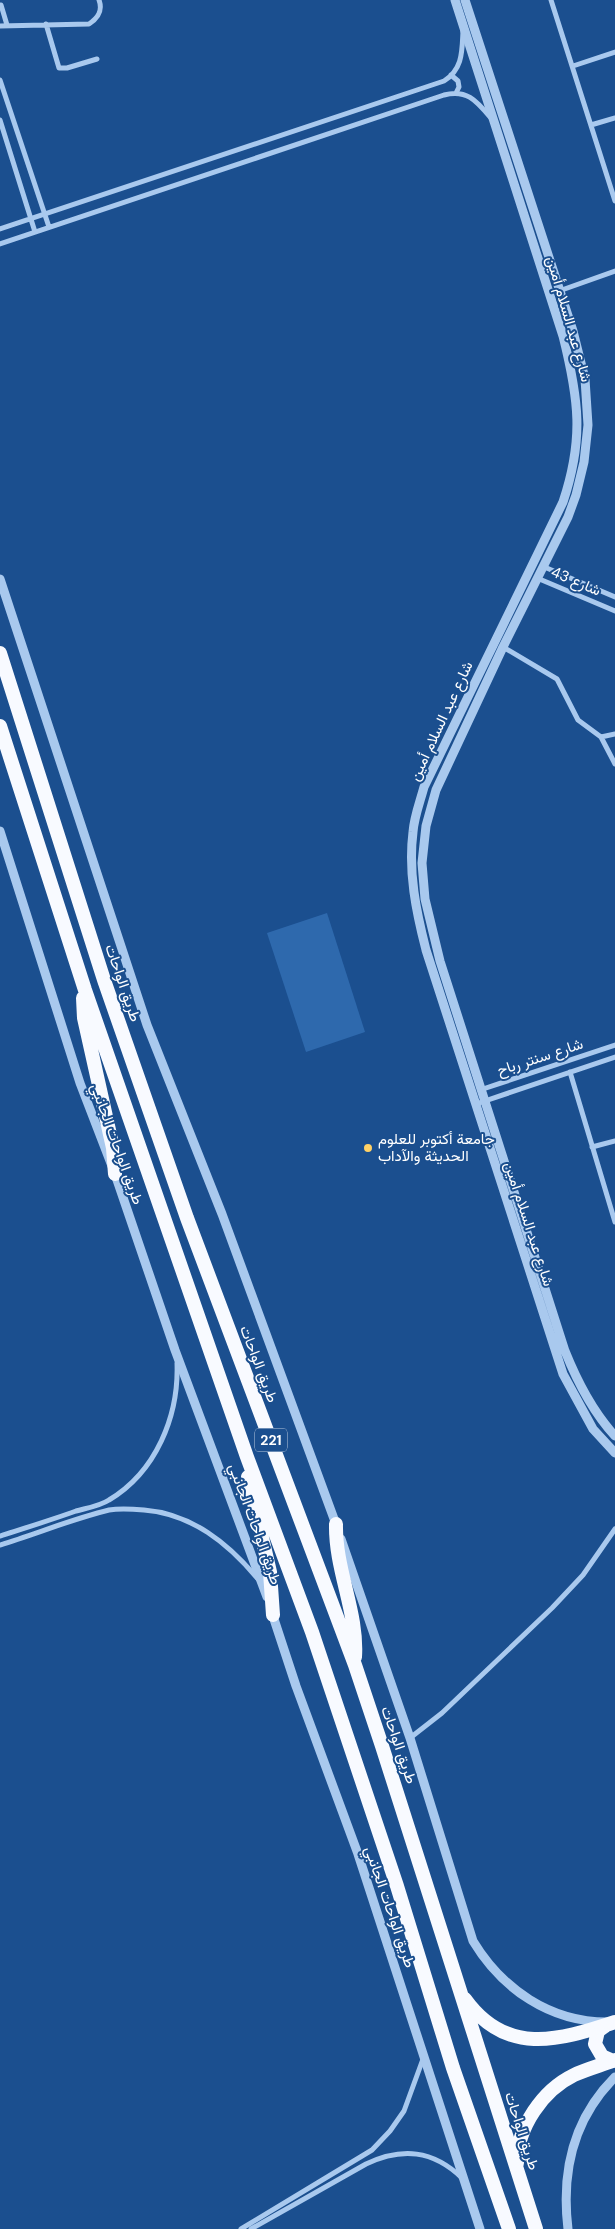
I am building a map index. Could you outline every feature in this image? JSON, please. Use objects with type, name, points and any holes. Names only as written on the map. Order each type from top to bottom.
[{"type":"highway","name":"طريق الواحات","points":[[0,653],[104,980],[186,1218],[355,1666],[409,1827],[536,2229]]},
{"type":"highway","name":"221","points":[[0,726],[85,990],[247,1456],[312,1632],[397,1886],[453,2068],[509,2229]]},
{"type":"highway","points":[[85,990],[84,1018],[113,1148],[114,1174]]},
{"type":"highway","points":[[247,1456],[250,1487],[270,1572],[273,1616]]},
{"type":"highway","points":[[336,1524],[338,1558],[354,1630],[355,1666]]},
{"type":"highway","points":[[459,1990],[472,2009],[490,2025],[522,2038],[557,2039],[612,2023]]},
{"type":"highway","points":[[612,2023],[598,2031],[595,2044],[602,2056],[614,2060]]},
{"type":"highway","points":[[517,2168],[517,2157],[523,2132],[544,2099],[574,2075],[614,2060]]},
{"type":"street","points":[[6,0],[1,5],[7,26]]},
{"type":"street","points":[[0,26],[46,24],[81,26],[89,24],[96,19],[100,11],[99,0]]},
{"type":"street","name":"شارع عبد السلام أمين","points":[[455,0],[563,336],[574,383],[577,407],[576,448],[571,479],[557,517],[527,574],[424,787],[413,830],[412,875],[418,919],[472,1092],[561,1353],[580,1386],[615,1436]]},
{"type":"street","name":"شارع عبد السلام أمين","points":[[465,0],[582,363],[588,425],[582,472],[568,517],[502,647],[436,790],[426,826],[422,863],[424,899],[433,936],[486,1101],[572,1393],[593,1429],[615,1452]]},
{"type":"street","points":[[551,0],[613,188],[615,201]]},
{"type":"street","points":[[46,24],[59,68],[67,68],[97,60]]},
{"type":"street","points":[[0,229],[444,81],[451,75],[461,58],[463,26]]},
{"type":"street","points":[[572,66],[615,52]]},
{"type":"street","points":[[451,75],[456,78],[459,84],[456,93]]},
{"type":"street","points":[[0,80],[49,227]]},
{"type":"street","points":[[0,244],[444,95],[456,93],[473,98],[494,121]]},
{"type":"street","points":[[591,125],[615,118]]},
{"type":"street","points":[[0,120],[35,232]]},
{"type":"street","points":[[559,291],[615,271]]},
{"type":"street","name":"شارع 43","points":[[533,562],[615,597]]},
{"type":"street","name":"شارع 43","points":[[527,574],[615,611]]},
{"type":"street","points":[[0,579],[147,1025],[225,1222],[336,1524],[410,1738],[473,1941],[481,1955],[508,1984],[540,2006],[570,2017],[612,2023]]},
{"type":"street","points":[[502,647],[557,679],[578,720],[601,737],[615,764]]},
{"type":"street","points":[[601,737],[615,734]]},
{"type":"street","name":"طريق الواحات الجانبي","points":[[0,831],[80,1084],[114,1174],[175,1350],[264,1586],[296,1686],[358,1854],[480,2229]]},
{"type":"street","name":"شارع سنتر رباح","points":[[472,1092],[615,1045]]},
{"type":"street","points":[[590,1053],[594,1064]]},
{"type":"street","name":"شارع سنتر رباح","points":[[476,1104],[615,1057]]},
{"type":"street","points":[[570,1072],[615,1222]]},
{"type":"street","points":[[592,1148],[615,1141]]},
{"type":"street","points":[[0,1536],[107,1501],[138,1475],[161,1442],[171,1417],[176,1390],[175,1350]]},
{"type":"street","points":[[0,1545],[110,1510],[148,1510],[184,1520],[214,1536],[236,1554],[264,1586]]},
{"type":"street","points":[[410,1738],[442,1713],[552,1608],[583,1576],[615,1529]]},
{"type":"street","points":[[240,2229],[372,2150],[390,2131],[404,2111],[424,2056]]},
{"type":"street","points":[[568,2229],[566,2194],[571,2148],[588,2110],[615,2077]]},
{"type":"street","points":[[372,2150],[377,2160]]},
{"type":"street","points":[[251,2229],[377,2160],[394,2155],[425,2154],[446,2164],[465,2181]]},
{"type":"shaded area","points":[[327,913],[365,1032],[306,1052],[267,933]]},
{"type":"place","name":"جامعة أكتوبر للعلوم الحديثة والآداب","points":[[368,1148]]}]
